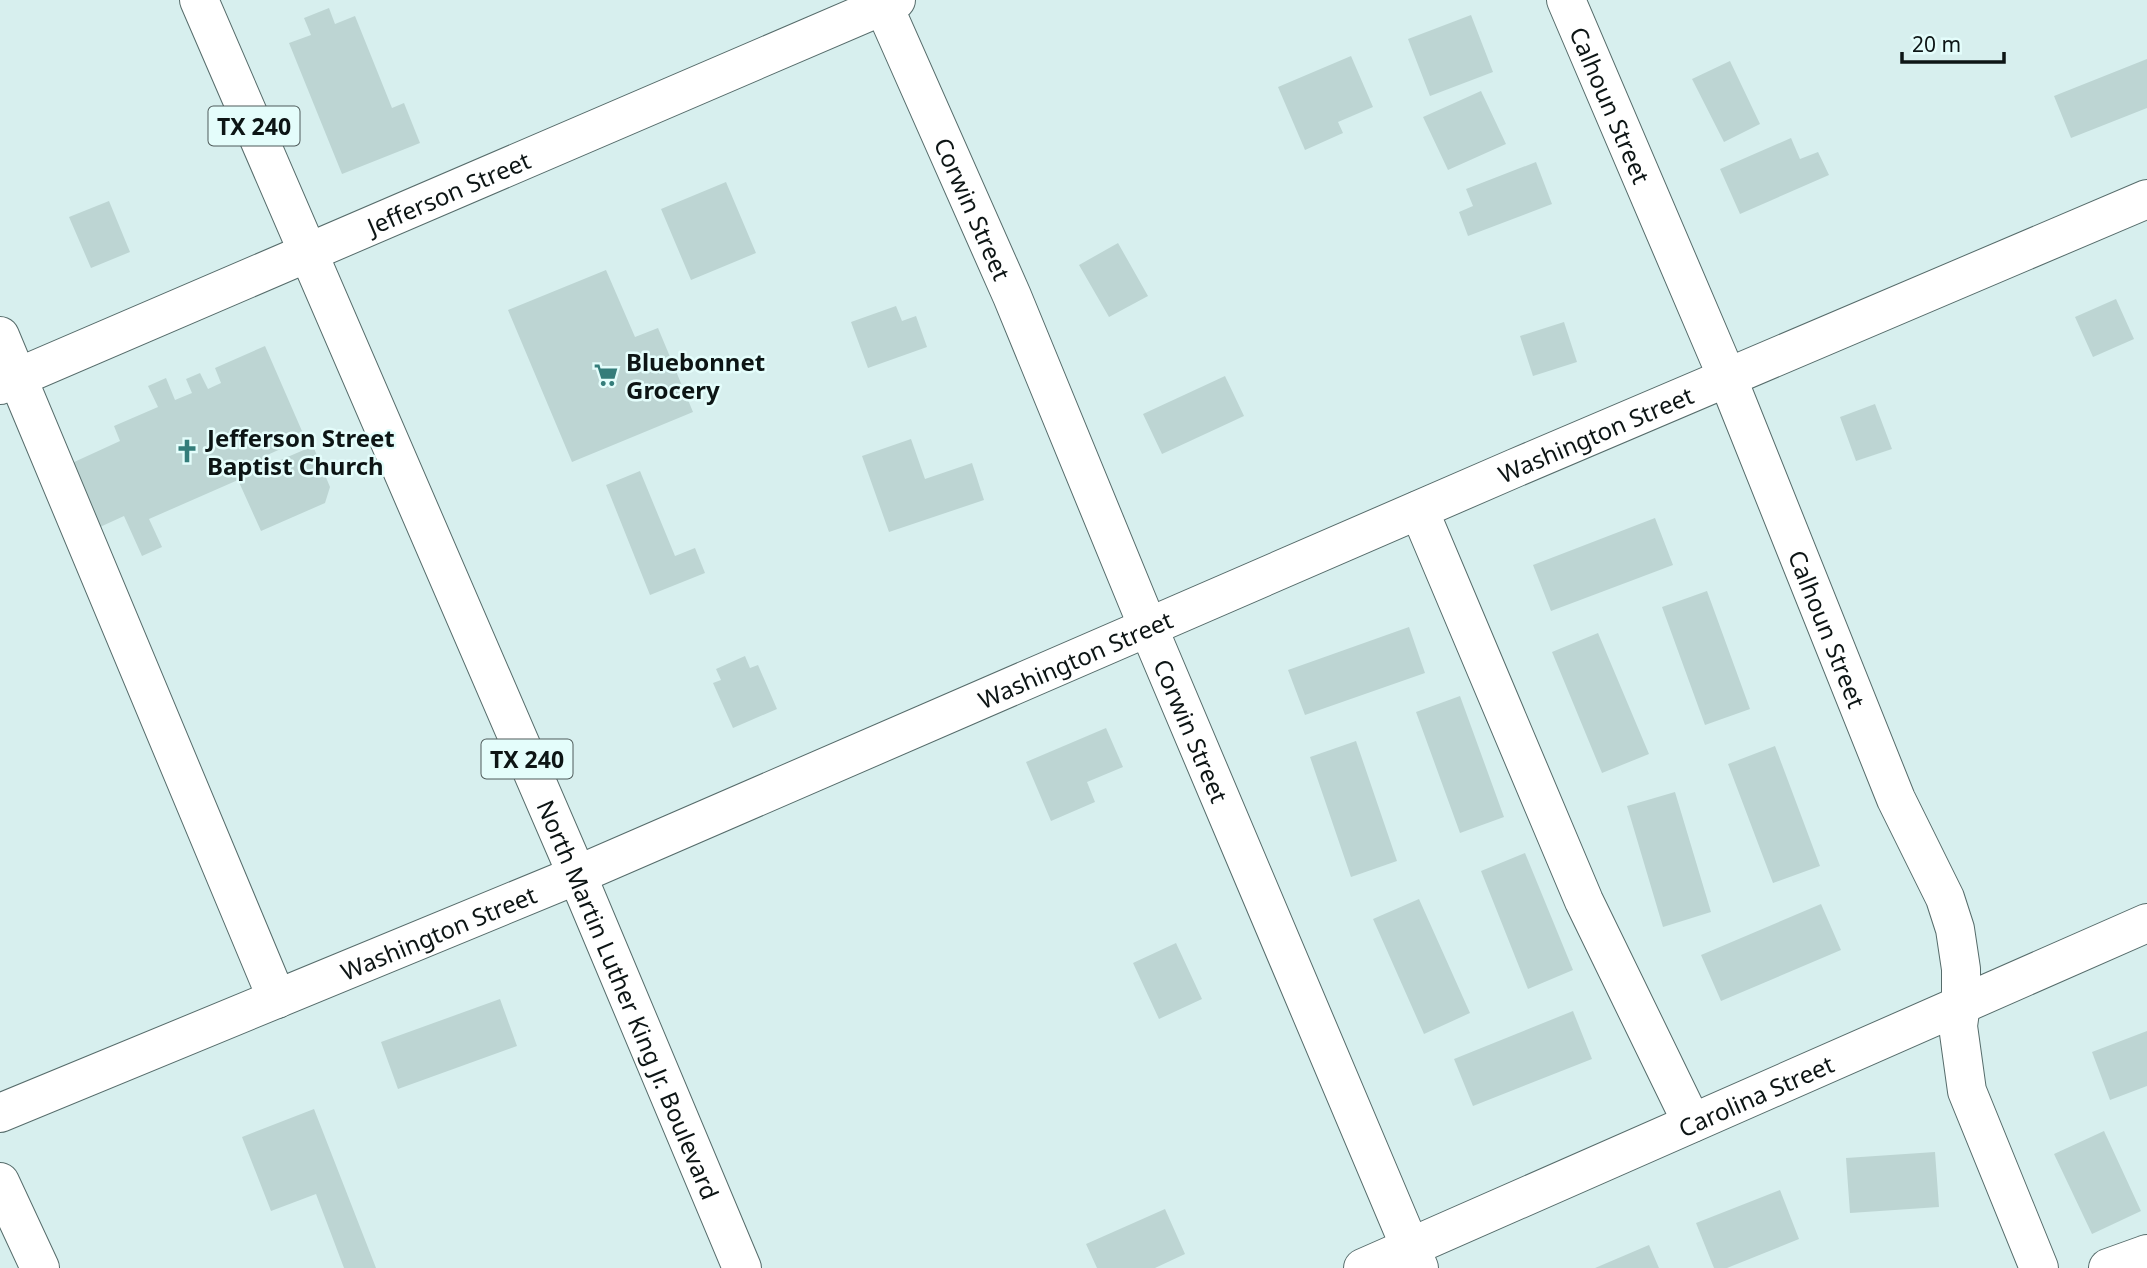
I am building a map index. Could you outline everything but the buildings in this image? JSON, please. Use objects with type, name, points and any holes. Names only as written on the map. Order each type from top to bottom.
[{"type":"street","name":"North Martin Luther King Jr. Boulevard","points":[[199,0],[577,875],[742,1268]]},
{"type":"street","name":"Calhoun Street","points":[[1566,0],[1727,377],[1896,799],[1945,898],[1955,929],[1961,969],[1958,1026],[1967,1091],[2039,1268]]},
{"type":"street","name":"Jefferson Street","points":[[9,381],[887,2]]},
{"type":"street","name":"Corwin Street","points":[[887,2],[1414,1258]]},
{"type":"street","name":"Washington Street","points":[[0,1113],[577,875],[1727,377],[2147,199]]},
{"type":"street","points":[[0,335],[9,381],[276,999]]},
{"type":"street","points":[[1419,510],[1584,901],[1692,1123]]},
{"type":"street","name":"Carolina Street","points":[[1363,1268],[1414,1258],[1692,1123],[2147,923]]},
{"type":"street","points":[[0,1182],[40,1268]]},
{"type":"street","points":[[2108,1268],[2147,1254]]},
{"type":"place","name":"Bluebonnet Grocery","points":[[606,375]]},
{"type":"place","name":"Jefferson Street Baptist Church","points":[[187,451]]}]
